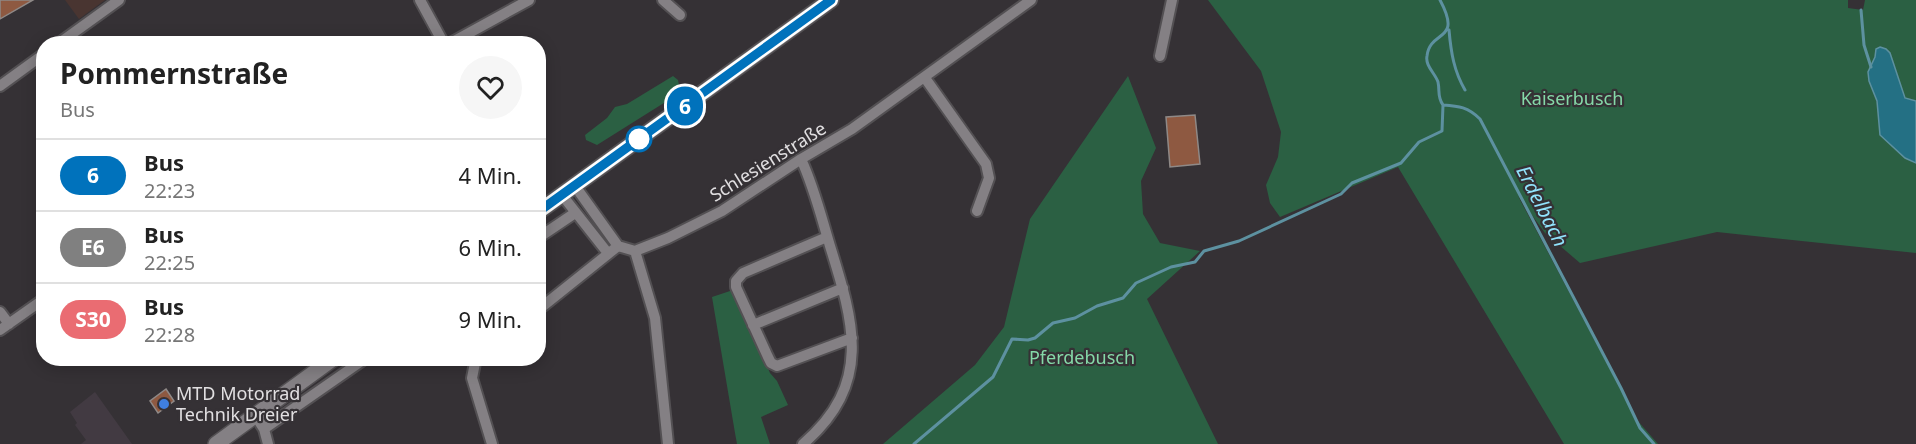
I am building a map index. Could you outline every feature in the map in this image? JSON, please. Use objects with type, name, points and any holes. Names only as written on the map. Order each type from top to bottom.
[{"type":"main road","points":[[546,206],[831,0]]},
{"type":"main road","points":[[216,444],[323,366]]},
{"type":"street","points":[[69,36],[119,0]]},
{"type":"street","points":[[420,0],[440,36]]},
{"type":"street","points":[[464,36],[529,0]]},
{"type":"street","points":[[663,0],[680,15]]},
{"type":"street","name":"Schlesienstraße","points":[[634,251],[683,232],[722,211],[801,159],[852,129],[1031,0]]},
{"type":"street","points":[[1160,56],[1172,0]]},
{"type":"street","points":[[0,86],[36,60]]},
{"type":"street","points":[[925,78],[986,164],[989,178],[977,211]]},
{"type":"street","points":[[801,159],[813,187],[843,288],[852,338],[851,362],[844,391],[837,407],[820,429],[803,444]]},
{"type":"street","points":[[575,186],[618,246],[634,251],[655,318],[668,444]]},
{"type":"street","points":[[562,195],[607,252]]},
{"type":"street","points":[[546,232],[574,213]]},
{"type":"street","points":[[827,237],[738,277],[736,287],[771,363],[777,366],[852,338]]},
{"type":"street","points":[[546,304],[600,262],[607,252],[618,246]]},
{"type":"street","points":[[753,325],[843,288]]},
{"type":"street","points":[[0,312],[4,327],[36,305]]},
{"type":"street","points":[[264,429],[355,366]]},
{"type":"street","points":[[474,366],[472,378],[492,444]]},
{"type":"street","points":[[255,415],[264,429],[268,444]]},
{"type":"shaded area","points":[[65,0],[105,0],[79,19]]},
{"type":"shaded area","points":[[95,392],[132,444],[81,444],[86,440],[75,425],[77,423],[70,412]]},
{"type":"green space","name":"Kaiserbusch","points":[[1208,0],[1848,0],[1848,8],[1863,10],[1865,0],[1916,0],[1916,101],[1905,98],[1890,53],[1875,57],[1869,76],[1878,106],[1880,135],[1905,158],[1916,163],[1916,253],[1717,232],[1580,263],[1545,233],[1518,196],[1637,420],[1658,444],[1564,444],[1398,167],[1280,217],[1270,203],[1266,185],[1278,157],[1281,132],[1261,71]]},
{"type":"green space","points":[[673,76],[678,80],[680,90],[675,96],[597,145],[586,140],[585,135],[607,118],[615,107],[627,104]]},
{"type":"green space","name":"Pferdebusch","points":[[1128,76],[1156,148],[1141,181],[1143,214],[1160,243],[1200,251],[1147,299],[1218,444],[883,444],[975,365],[1004,327],[1030,219]]},
{"type":"green space","points":[[733,290],[770,373],[777,381],[788,405],[761,417],[770,444],[737,444],[712,297]]},
{"type":"water","points":[[1880,47],[1890,53],[1905,98],[1916,101],[1916,163],[1905,158],[1880,135],[1877,101],[1868,72],[1876,49]]},
{"type":"building","points":[[0,0],[33,0],[0,19]]},
{"type":"building","points":[[1195,115],[1200,164],[1170,167],[1166,117]]},
{"type":"building","name":"MTD Motorrad Technik Dreier","points":[[166,389],[174,401],[158,413],[150,401]]},
{"type":"waterway","name":"Erdelbach","points":[[1440,0],[1446,14],[1447,29],[1429,48],[1427,60],[1438,82],[1441,102],[1443,105],[1467,110],[1480,119],[1640,428],[1654,444]]},
{"type":"waterway","points":[[1861,10],[1864,45],[1871,67]]},
{"type":"waterway","points":[[1449,30],[1454,62],[1465,90]]},
{"type":"waterway","points":[[914,444],[993,377],[1012,339],[1035,338],[1053,323],[1075,318],[1097,306],[1123,298],[1136,283],[1171,267],[1195,262],[1204,251],[1239,241],[1341,194],[1352,183],[1401,163],[1419,142],[1442,131],[1443,105]]},
{"type":"bus line","name":"6","points":[[546,206],[831,0]]},
{"type":"place","name":"MTD Motorrad Technik Dreier","points":[[164,404]]}]
